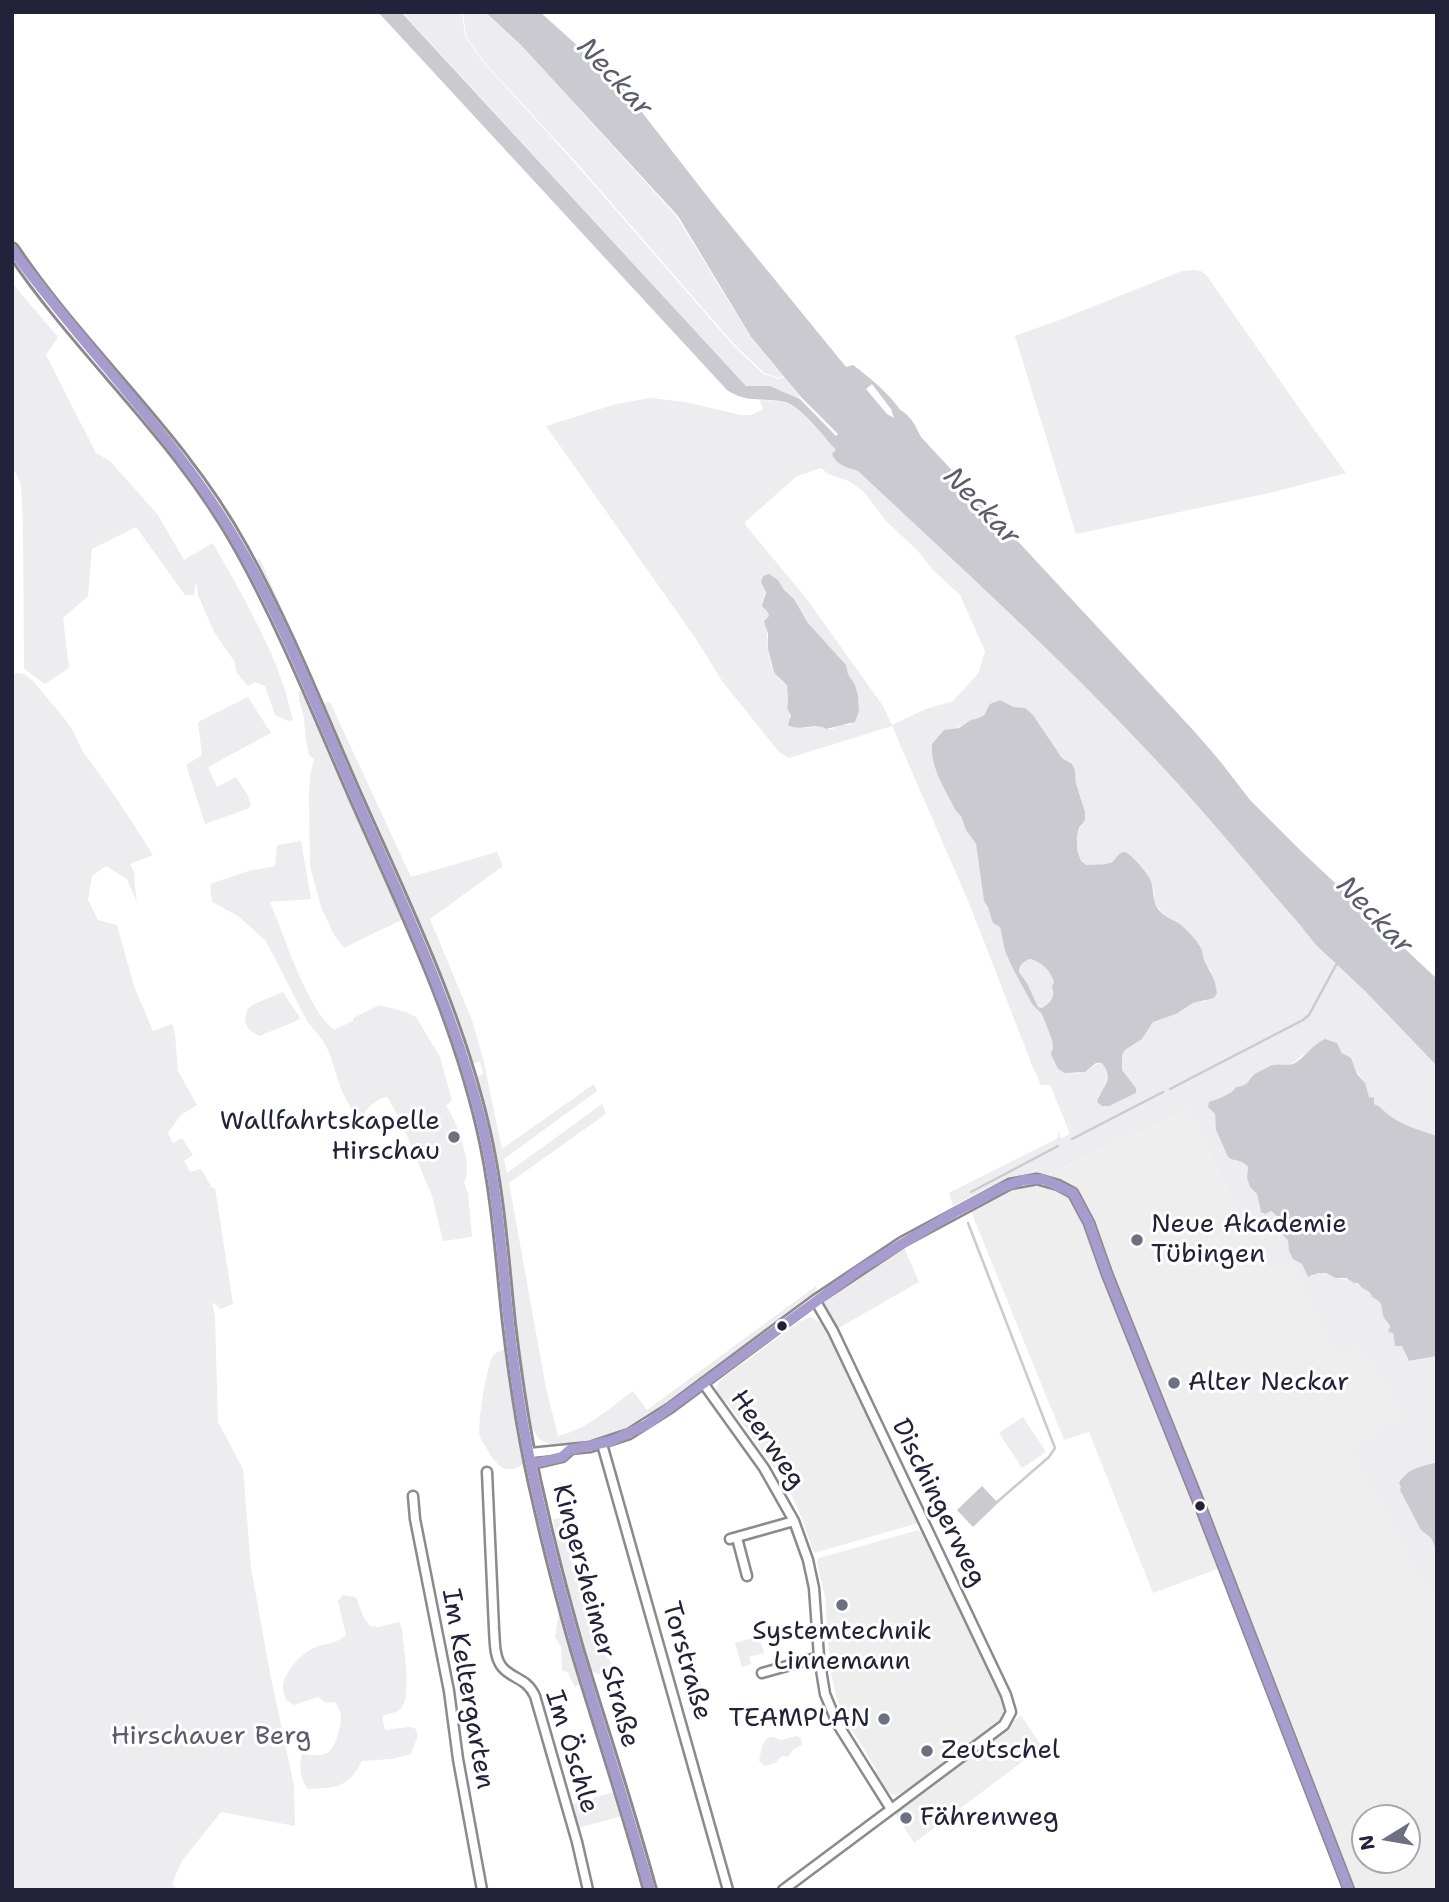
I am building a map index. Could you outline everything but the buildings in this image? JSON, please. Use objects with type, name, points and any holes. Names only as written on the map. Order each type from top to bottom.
[{"type":"main road","name":"Kingersheimer Straße","points":[[12,249],[65,321],[162,432],[211,498],[252,569],[298,666],[422,948],[465,1062],[483,1127],[492,1171],[513,1351],[550,1551],[650,1890]]},
{"type":"street","points":[[531,1459],[562,1457],[570,1450],[602,1444],[646,1425],[816,1300],[902,1242],[1010,1184],[1037,1179],[1051,1182],[1073,1194],[1089,1223],[1349,1890]]},
{"type":"street","name":"Dischingerweg","points":[[816,1300],[1006,1695],[1011,1712],[1004,1725],[891,1809]]},
{"type":"street","name":"Heerweg","points":[[704,1383],[764,1468],[794,1521],[808,1560],[814,1588],[825,1694],[833,1715],[891,1809]]},
{"type":"street","name":"Torstraße","points":[[602,1444],[728,1890]]},
{"type":"street","name":"Im Öschle","points":[[487,1472],[496,1654],[503,1668],[527,1684],[535,1696],[588,1890]]},
{"type":"street","name":"Im Keltergarten","points":[[412,1496],[449,1690],[458,1759],[482,1890]]},
{"type":"street","name":"Heerweg","points":[[747,1576],[734,1539],[794,1521]]},
{"type":"street","points":[[762,1673],[820,1657]]},
{"type":"street","points":[[783,1890],[891,1809]]},
{"type":"shaded area","points":[[1189,1110],[1263,1268],[1292,1267],[1334,1351],[1359,1350],[1384,1386],[1399,1420],[1420,1578],[1437,1603],[1437,1890],[1349,1890],[1223,1567],[1153,1593],[1089,1432],[1064,1440],[968,1204],[1010,1185],[1038,1180]]},
{"type":"shaded area","points":[[810,1317],[820,1322],[827,1331],[918,1523],[814,1553],[790,1492],[716,1388],[723,1378],[799,1322]]},
{"type":"shaded area","points":[[918,1530],[922,1532],[1000,1696],[1004,1713],[993,1727],[904,1792],[896,1795],[885,1789],[846,1720],[836,1696],[830,1669],[825,1597],[817,1562],[819,1558]]},
{"type":"shaded area","points":[[1021,1715],[1042,1747],[914,1843],[895,1813]]},
{"type":"green space","points":[[402,12],[462,12],[465,36],[483,62],[732,344],[763,374],[779,379],[784,377],[799,398],[770,386],[746,386]]},
{"type":"green space","points":[[463,12],[484,12],[521,45],[677,217],[751,338],[783,376],[779,378],[764,373],[733,343],[575,161],[484,62],[466,36]]},
{"type":"green space","points":[[1182,271],[1201,271],[1207,276],[1346,473],[1274,492],[1076,534],[1015,336]]},
{"type":"green space","points":[[12,283],[58,337],[46,355],[96,453],[110,461],[158,515],[184,560],[213,543],[268,647],[283,684],[293,720],[288,721],[275,715],[265,686],[255,682],[248,686],[236,672],[235,662],[214,632],[198,595],[196,582],[194,595],[185,595],[136,527],[92,549],[88,596],[63,618],[69,668],[45,684],[24,669],[21,484],[12,466]]},
{"type":"green space","points":[[650,398],[751,415],[763,409],[760,400],[782,402],[797,409],[837,451],[834,459],[845,467],[858,471],[1010,613],[1120,722],[1193,800],[1316,945],[1365,991],[1437,1066],[1437,1138],[1402,1123],[1374,1104],[1373,1098],[1368,1097],[1359,1075],[1337,1043],[1316,1044],[1311,1051],[1292,1063],[1263,1069],[1247,1083],[1209,1102],[1209,1108],[1215,1114],[1217,1133],[1228,1157],[1238,1159],[1248,1167],[1247,1178],[1250,1187],[1257,1194],[1261,1212],[1265,1214],[1270,1211],[1277,1216],[1279,1229],[1288,1240],[1293,1259],[1302,1264],[1308,1277],[1321,1273],[1357,1282],[1382,1304],[1384,1318],[1393,1333],[1395,1344],[1402,1346],[1408,1360],[1437,1356],[1437,1462],[1427,1465],[1401,1487],[1421,1530],[1431,1538],[1437,1551],[1437,1603],[1420,1578],[1350,1446],[1399,1420],[1384,1386],[1359,1350],[1334,1352],[1292,1268],[1263,1268],[1189,1110],[1048,1175],[1010,1180],[953,1206],[949,1193],[1058,1138],[1058,1131],[1061,1139],[1070,1134],[1050,1085],[1041,1085],[1032,1065],[969,903],[892,726],[789,758],[779,752],[722,681],[696,639],[546,426],[616,404]],"holes":[[[821,468],[828,474],[849,481],[864,492],[886,521],[960,595],[985,651],[978,674],[953,701],[926,709],[892,725],[883,706],[806,598],[747,527],[745,522],[797,476]],[[773,577],[778,580],[794,599],[808,623],[846,665],[858,700],[858,707],[850,725],[840,725],[833,729],[820,726],[806,728],[791,719],[787,705],[787,685],[771,667],[765,620],[769,616],[765,592]],[[1000,700],[1033,715],[1062,758],[1072,764],[1075,770],[1085,819],[1077,843],[1081,860],[1085,865],[1099,865],[1129,855],[1146,871],[1155,893],[1157,907],[1169,920],[1181,925],[1200,945],[1206,965],[1211,970],[1205,1001],[1193,1003],[1176,1014],[1153,1022],[1142,1039],[1125,1050],[1122,1055],[1122,1070],[1131,1082],[1133,1095],[1116,1102],[1098,1097],[1106,1081],[1102,1063],[1078,1073],[1058,1069],[1052,1040],[1042,1013],[1032,1004],[1011,965],[1000,927],[995,924],[984,901],[976,844],[966,830],[961,815],[956,811],[937,771],[932,744],[954,729],[978,719]]]},
{"type":"green space","points":[[260,559],[324,703],[330,702],[411,877],[497,852],[503,866],[430,919],[472,1020],[483,1058],[502,1149],[594,1084],[597,1091],[504,1159],[507,1173],[602,1104],[606,1114],[509,1183],[546,1388],[558,1436],[588,1423],[633,1391],[647,1410],[816,1286],[817,1290],[719,1365],[644,1418],[621,1430],[599,1438],[550,1444],[539,1439],[532,1428],[492,1143],[476,1077],[483,1074],[480,1062],[472,1064],[447,992],[254,562]]},
{"type":"green space","name":"Hirschauer Berg","points":[[12,674],[24,674],[33,681],[64,718],[82,750],[153,855],[130,864],[135,874],[137,903],[127,879],[106,866],[92,876],[88,900],[98,920],[117,925],[134,986],[153,1031],[172,1024],[178,1071],[197,1105],[181,1115],[168,1133],[173,1143],[182,1138],[193,1155],[184,1161],[190,1172],[201,1169],[212,1188],[215,1188],[233,1304],[221,1309],[212,1302],[215,1316],[218,1422],[243,1469],[251,1568],[294,1786],[295,1826],[221,1812],[181,1862],[172,1884],[178,1890],[12,1890]]},
{"type":"green space","points":[[299,690],[304,695],[403,919],[344,948],[334,935],[321,907],[310,866],[309,795],[314,759],[309,755]]},
{"type":"green space","points":[[248,697],[271,733],[208,767],[217,787],[236,777],[251,805],[247,809],[205,824],[186,765],[202,755],[198,722]]},
{"type":"green space","points":[[301,841],[311,899],[270,902],[297,971],[315,1006],[334,1030],[379,1005],[416,1017],[440,1057],[452,1100],[446,1106],[455,1122],[466,1156],[467,1176],[464,1183],[468,1193],[472,1237],[443,1241],[432,1196],[388,1098],[375,1102],[363,1116],[354,1115],[341,1089],[329,1052],[307,1021],[266,941],[238,916],[212,902],[210,884],[249,871],[275,866],[277,845]]},
{"type":"green space","points":[[1030,959],[1045,967],[1053,980],[1053,996],[1042,1008],[1038,1007],[1019,972],[1020,967]]},
{"type":"green space","points":[[283,992],[300,1018],[259,1036],[249,1030],[245,1021],[247,1010],[252,1005]]},
{"type":"green space","points":[[902,1243],[919,1282],[835,1330],[820,1298]]},
{"type":"green space","points":[[504,1349],[523,1464],[512,1469],[503,1468],[495,1461],[481,1440],[479,1430],[491,1359],[494,1354]]},
{"type":"green space","points":[[1023,1417],[1046,1452],[1022,1468],[999,1433]]},
{"type":"green space","points":[[560,1518],[592,1637],[613,1665],[610,1673],[602,1675],[593,1672],[580,1643],[563,1577],[553,1519]]},
{"type":"green space","points":[[343,1595],[356,1597],[370,1626],[379,1627],[399,1622],[406,1670],[405,1701],[398,1711],[382,1716],[385,1730],[415,1728],[418,1736],[411,1754],[391,1759],[362,1761],[352,1777],[340,1785],[308,1789],[301,1772],[302,1754],[323,1754],[331,1749],[340,1726],[340,1712],[335,1702],[326,1703],[318,1697],[294,1705],[286,1700],[284,1683],[289,1670],[305,1654],[346,1635],[338,1601]]},
{"type":"green space","points":[[560,1603],[580,1675],[581,1684],[575,1687],[567,1672],[562,1670],[561,1647],[555,1637]]},
{"type":"green space","points":[[759,1636],[764,1653],[749,1657],[751,1664],[742,1667],[735,1643]]},
{"type":"green space","points":[[797,1736],[801,1738],[802,1745],[788,1757],[782,1756],[775,1763],[765,1766],[759,1761],[767,1738],[781,1740]]},
{"type":"green space","points":[[614,1792],[622,1816],[578,1828],[572,1804]]},
{"type":"water","name":"Neckar","points":[[378,12],[401,12],[746,386],[770,386],[800,399],[836,436],[838,434],[801,397],[751,337],[678,216],[521,45],[485,12],[540,12],[620,84],[846,367],[853,365],[883,390],[908,416],[921,437],[1194,731],[1250,800],[1437,979],[1437,1066],[1365,991],[1316,945],[1193,800],[1120,722],[1010,613],[858,471],[836,461],[832,454],[836,450],[805,416],[785,402],[749,399],[727,390]],"holes":[[[872,384],[891,409],[894,418],[887,414],[866,389]]]},
{"type":"water","points":[[769,574],[778,580],[794,599],[808,623],[846,665],[858,696],[859,711],[855,722],[826,729],[788,725],[791,716],[787,708],[787,685],[773,669],[764,621],[769,616],[762,606],[766,592],[761,582],[763,576]]},
{"type":"water","points":[[1000,700],[1014,707],[1025,708],[1033,715],[1062,758],[1072,764],[1085,812],[1085,820],[1077,837],[1077,850],[1081,861],[1086,865],[1106,864],[1124,852],[1133,858],[1150,879],[1158,909],[1192,935],[1202,950],[1213,977],[1217,993],[1214,998],[1193,1003],[1176,1014],[1153,1022],[1142,1039],[1125,1050],[1122,1055],[1122,1070],[1136,1088],[1136,1093],[1109,1106],[1102,1106],[1097,1102],[1107,1079],[1102,1063],[1096,1063],[1085,1072],[1065,1073],[1058,1069],[1051,1054],[1052,1040],[1042,1014],[1032,1004],[1011,965],[1000,927],[993,923],[984,901],[976,844],[966,830],[936,770],[932,744],[944,730],[959,728],[984,715],[990,704]],"holes":[[[1030,959],[1045,967],[1054,982],[1052,999],[1042,1008],[1038,1007],[1019,972],[1024,962]]]},
{"type":"water","points":[[1325,1039],[1337,1043],[1342,1053],[1351,1058],[1357,1074],[1365,1083],[1369,1097],[1374,1098],[1374,1104],[1402,1123],[1437,1138],[1437,1356],[1409,1361],[1402,1346],[1395,1346],[1393,1333],[1388,1332],[1390,1327],[1384,1318],[1381,1304],[1358,1283],[1326,1273],[1308,1277],[1302,1264],[1293,1259],[1288,1240],[1281,1233],[1277,1216],[1271,1211],[1265,1214],[1261,1212],[1257,1194],[1250,1187],[1247,1178],[1248,1167],[1228,1157],[1216,1130],[1215,1114],[1208,1107],[1209,1102],[1244,1085],[1268,1067],[1295,1063]]},
{"type":"water","points":[[1437,1462],[1437,1551],[1431,1538],[1421,1530],[1399,1483],[1411,1471]]},
{"type":"water","points":[[982,1486],[998,1503],[973,1527],[957,1510]]},
{"type":"waterway","points":[[1170,1089],[1303,1020],[1309,1015],[1336,965]]},
{"type":"waterway","points":[[1072,1139],[1163,1092]]},
{"type":"waterway","points":[[971,1192],[1058,1146]]},
{"type":"waterway","points":[[968,1223],[1055,1448],[1049,1457],[997,1502]]},
{"type":"transit line","points":[[12,249],[40,287],[161,433],[216,509],[241,549],[273,608],[301,670],[443,1000],[471,1085],[488,1152],[517,1384],[544,1525],[577,1649],[650,1890]]},
{"type":"transit line","points":[[532,1464],[562,1457],[570,1450],[611,1441],[646,1425],[862,1268],[955,1212],[1001,1188],[1023,1180],[1043,1179],[1073,1193],[1089,1223],[1349,1890]]},
{"type":"place","name":"Wallfahrtskapelle Hirschau","points":[[454,1137]]},
{"type":"place","name":"Neue Akademie Tübingen","points":[[1137,1240]]},
{"type":"place","name":"Alter Neckar","points":[[1174,1383]]},
{"type":"place","name":"Systemtechnik Linnemann","points":[[842,1605]]},
{"type":"place","name":"TEAMPLAN","points":[[884,1719]]},
{"type":"place","name":"Zeutschel","points":[[927,1751]]},
{"type":"place","name":"Fährenweg","points":[[906,1818]]}]
